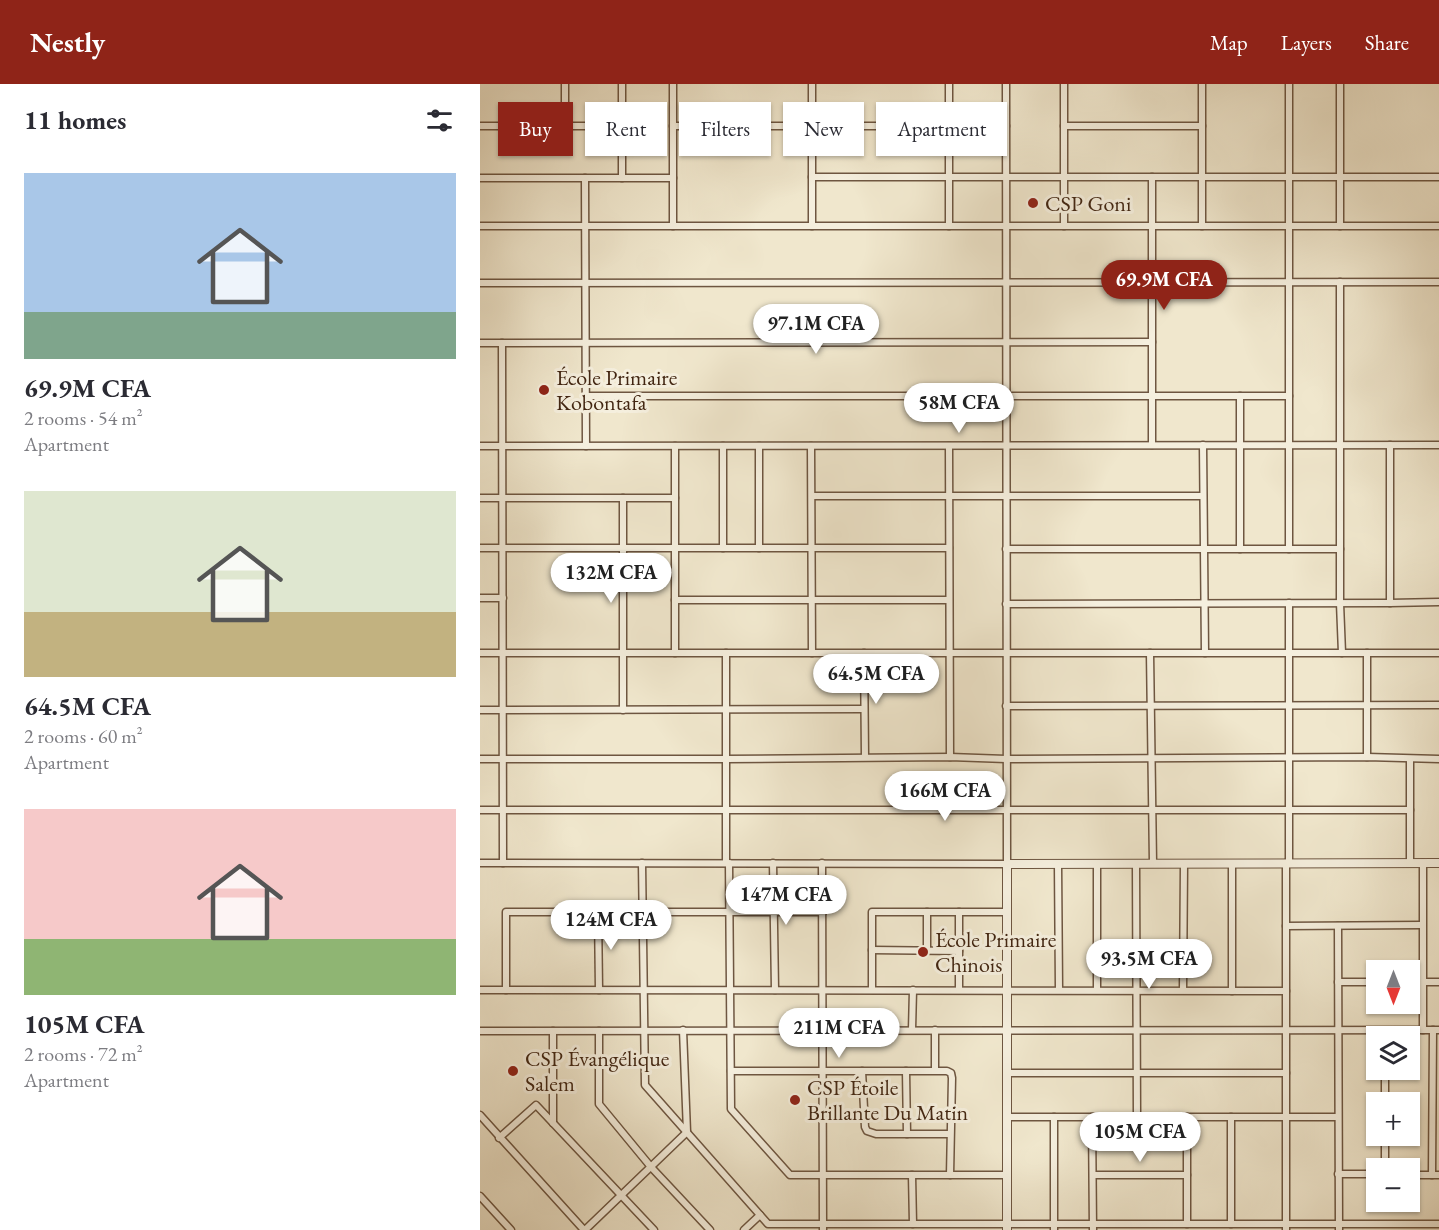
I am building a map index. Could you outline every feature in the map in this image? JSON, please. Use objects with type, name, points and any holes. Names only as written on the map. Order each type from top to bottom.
[{"type":"street","points":[[565,84],[565,102]]},
{"type":"street","points":[[622,84],[622,102]]},
{"type":"street","points":[[673,84],[673,226]]},
{"type":"street","points":[[812,84],[812,102]]},
{"type":"street","points":[[949,84],[949,102]]},
{"type":"street","points":[[1006,84],[1006,102]]},
{"type":"street","points":[[1064,84],[1064,226]]},
{"type":"street","points":[[1202,84],[1202,226]]},
{"type":"street","points":[[1289,84],[1289,549]]},
{"type":"street","points":[[1340,84],[1340,226]]},
{"type":"street","points":[[480,126],[498,126]]},
{"type":"street","points":[[673,126],[783,126]]},
{"type":"street","points":[[1064,126],[1202,126]]},
{"type":"street","points":[[622,156],[622,178]]},
{"type":"street","points":[[812,156],[812,226]]},
{"type":"street","points":[[949,156],[949,226]]},
{"type":"street","points":[[1006,156],[1007,1227]]},
{"type":"street","points":[[812,177],[1439,177]]},
{"type":"street","points":[[1152,177],[1152,446]]},
{"type":"street","points":[[480,178],[673,178]]},
{"type":"street","points":[[585,178],[586,446]]},
{"type":"street","points":[[480,226],[1439,225]]},
{"type":"street","points":[[1340,282],[1342,653]]},
{"type":"street","points":[[480,283],[1439,282]]},
{"type":"street","points":[[480,343],[1152,342]]},
{"type":"street","points":[[502,343],[503,863]]},
{"type":"street","points":[[586,396],[1289,396]]},
{"type":"street","points":[[1240,396],[1240,549]]},
{"type":"street","points":[[1390,445],[1390,603]]},
{"type":"street","points":[[480,446],[1439,445]]},
{"type":"street","points":[[675,446],[675,653]]},
{"type":"street","points":[[723,446],[723,548]]},
{"type":"street","points":[[759,446],[759,548]]},
{"type":"street","points":[[812,446],[812,653]]},
{"type":"street","points":[[949,446],[950,757]]},
{"type":"street","points":[[1203,446],[1205,653]]},
{"type":"street","points":[[812,496],[1203,496]]},
{"type":"street","points":[[480,498],[675,498]]},
{"type":"street","points":[[623,498],[623,710]]},
{"type":"street","points":[[480,548],[949,548]]},
{"type":"street","points":[[1006,549],[1340,549]]},
{"type":"street","points":[[480,598],[502,598]]},
{"type":"street","points":[[675,600],[949,600]]},
{"type":"street","points":[[1006,604],[1439,602]]},
{"type":"street","points":[[1286,1227],[1289,603]]},
{"type":"street","points":[[480,653],[1439,652]]},
{"type":"street","points":[[726,653],[731,1109],[790,1174],[1007,1175]]},
{"type":"street","points":[[864,653],[865,758]]},
{"type":"street","points":[[1150,653],[1153,863]]},
{"type":"street","points":[[1366,653],[1367,757]]},
{"type":"street","points":[[1006,706],[1439,705]]},
{"type":"street","points":[[480,710],[864,709]]},
{"type":"street","points":[[480,759],[950,757],[1439,759]]},
{"type":"street","points":[[1410,759],[1410,863]]},
{"type":"street","points":[[480,810],[1410,810]]},
{"type":"street","points":[[480,863],[1439,863]]},
{"type":"street","points":[[642,863],[645,1085],[768,1224],[823,1227],[913,1224],[1007,1227],[1141,1227],[1187,1224],[1286,1227],[1436,1226]]},
{"type":"street","points":[[773,863],[775,990]]},
{"type":"street","points":[[822,863],[823,1227]]},
{"type":"street","points":[[1423,863],[1423,1030]]},
{"type":"street","points":[[1058,864],[1059,990]]},
{"type":"street","points":[[1097,864],[1097,990]]},
{"type":"street","points":[[1136,864],[1137,1117]]},
{"type":"street","points":[[1183,990],[1184,864]]},
{"type":"street","points":[[1232,864],[1232,990]]},
{"type":"street","points":[[506,990],[506,912],[823,912]]},
{"type":"street","points":[[598,912],[599,990]]},
{"type":"street","points":[[872,990],[872,912],[1007,912]]},
{"type":"street","points":[[927,912],[927,950]]},
{"type":"street","points":[[959,912],[959,990]]},
{"type":"street","points":[[1286,926],[1422,925]]},
{"type":"street","points":[[1338,926],[1339,1227]]},
{"type":"street","points":[[872,950],[959,951]]},
{"type":"street","points":[[1338,981],[1366,982]]},
{"type":"street","points":[[1422,982],[1439,982]]},
{"type":"street","points":[[480,990],[1286,990]]},
{"type":"street","points":[[912,1030],[913,990]]},
{"type":"street","points":[[480,1030],[1366,1032]]},
{"type":"street","points":[[553,1030],[553,1123]]},
{"type":"street","points":[[599,1030],[599,1104],[651,1167],[710,1230]]},
{"type":"street","points":[[480,1115],[584,1230],[687,1132],[683,1030]]},
{"type":"street","points":[[935,1030],[935,1070]]},
{"type":"street","points":[[1420,1030],[1436,1030],[1436,1175],[1420,1175]]},
{"type":"street","points":[[731,1071],[947,1071],[951,1073],[950,1175]]},
{"type":"street","points":[[862,1071],[867,1131],[876,1134],[950,1134]]},
{"type":"street","points":[[906,1071],[907,1134]]},
{"type":"street","points":[[1007,1073],[1286,1073]]},
{"type":"street","points":[[500,1138],[536,1105],[654,1230]]},
{"type":"street","points":[[1007,1117],[1338,1117]]},
{"type":"street","points":[[1054,1117],[1054,1227]]},
{"type":"street","points":[[1092,1117],[1093,1227]]},
{"type":"street","points":[[1187,1117],[1187,1224]]},
{"type":"street","points":[[1231,1117],[1231,1224]]},
{"type":"street","points":[[1338,1174],[1366,1174]]},
{"type":"street","points":[[912,1175],[913,1224]]},
{"type":"street","points":[[1093,1175],[1187,1175]]},
{"type":"street","points":[[480,1196],[511,1230]]},
{"type":"street","points":[[744,1230],[760,1215]]},
{"type":"place","name":"CSP Goni","points":[[1033,203]]},
{"type":"place","name":"École Primaire Kobontafa","points":[[544,390]]},
{"type":"place","name":"École Primaire Chinois","points":[[923,952]]},
{"type":"place","name":"CSP Évangélique Salem","points":[[513,1071]]},
{"type":"place","name":"CSP Étoile Brillante Du Matin","points":[[795,1100]]}]
